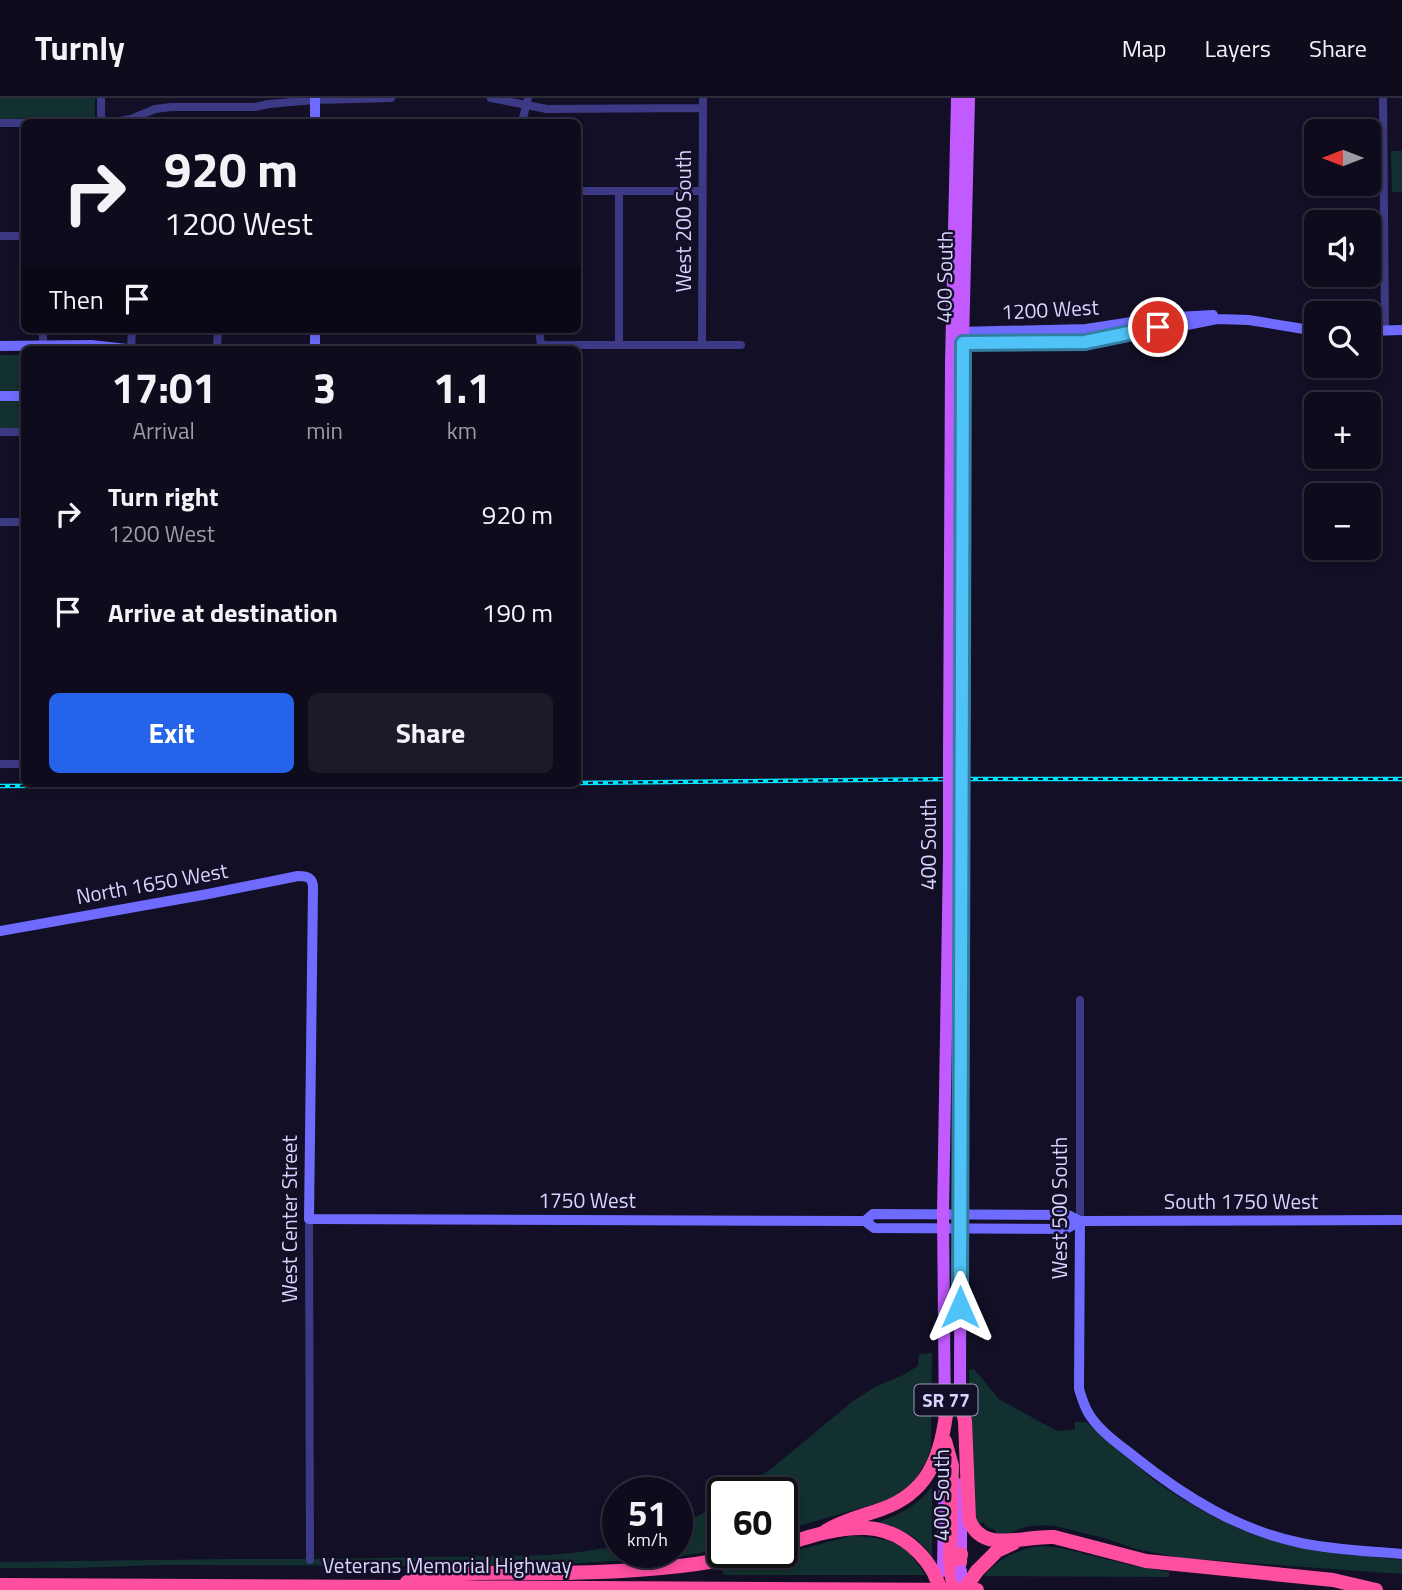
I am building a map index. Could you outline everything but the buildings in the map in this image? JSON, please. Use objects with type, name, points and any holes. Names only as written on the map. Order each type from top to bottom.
[{"type":"highway","points":[[960,1392],[965,1420],[968,1514],[970,1524],[978,1534],[991,1540],[1061,1538],[1127,1557],[1164,1564],[1333,1580],[1376,1590]]},
{"type":"highway","points":[[798,1540],[895,1504],[921,1485],[937,1456],[946,1415]]},
{"type":"highway","points":[[945,1441],[952,1466],[949,1571],[953,1589],[998,1551],[1028,1538]]},
{"type":"highway","points":[[825,1531],[862,1527],[888,1532],[903,1539],[949,1571]]},
{"type":"highway","points":[[949,1571],[961,1554]]},
{"type":"highway","points":[[391,1587],[423,1578],[464,1573],[596,1573],[707,1562]]},
{"type":"highway","name":"Veterans Memorial Highway","points":[[0,1585],[977,1590]]},
{"type":"main road","name":"400 South","points":[[957,98],[955,855],[961,1554]]},
{"type":"main road","name":"400 South","points":[[957,338],[970,98]]},
{"type":"main road","name":"400 South","points":[[945,1441],[943,1214],[955,855]]},
{"type":"street","points":[[101,98],[102,119]]},
{"type":"street","points":[[135,119],[155,109],[172,107],[255,107],[315,99],[391,98]]},
{"type":"street","points":[[491,98],[527,102],[547,109],[702,108]]},
{"type":"street","name":"West 200 South","points":[[702,345],[703,98]]},
{"type":"street","points":[[1383,98],[1385,328]]},
{"type":"street","points":[[315,99],[315,119]]},
{"type":"street","points":[[523,119],[527,102]]},
{"type":"street","points":[[0,123],[21,123]]},
{"type":"street","points":[[581,191],[701,191]]},
{"type":"street","points":[[619,191],[619,344]]},
{"type":"street","points":[[0,236],[21,236]]},
{"type":"street","name":"1200 West","points":[[957,338],[1085,342],[1158,327],[1187,326],[1217,319],[1304,327]]},
{"type":"street","points":[[1381,328],[1402,328]]},
{"type":"street","points":[[43,333],[43,344]]},
{"type":"street","points":[[540,333],[541,345],[741,345]]},
{"type":"street","points":[[0,345],[100,346]]},
{"type":"street","points":[[0,396],[21,396]]},
{"type":"street","points":[[0,432],[21,432]]},
{"type":"street","points":[[0,522],[21,522]]},
{"type":"street","points":[[0,764],[21,764]]},
{"type":"street","name":"North 1650 West","points":[[0,930],[298,876],[310,878]]},
{"type":"street","name":"West Center Street","points":[[310,878],[313,883],[309,1219],[310,1560]]},
{"type":"street","name":"West 500 South","points":[[1080,1000],[1079,1389],[1089,1416],[1167,1482],[1202,1505],[1251,1528],[1300,1543],[1402,1553]]},
{"type":"street","name":"1750 West","points":[[865,1221],[873,1214],[960,1214],[1068,1215],[1080,1221]]},
{"type":"street","name":"1750 West","points":[[309,1219],[865,1221],[874,1227],[943,1229],[1066,1229],[1080,1221]]},
{"type":"street","name":"South 1750 West","points":[[1080,1221],[1402,1220]]},
{"type":"green space","points":[[0,98],[95,98],[95,118],[0,119]]},
{"type":"green space","points":[[1391,151],[1402,151],[1402,192],[1392,192]]},
{"type":"green space","points":[[0,355],[21,355],[21,428],[0,428]]},
{"type":"green space","points":[[932,1353],[931,1447],[926,1463],[918,1475],[920,1477],[898,1497],[798,1526],[798,1477],[759,1477],[853,1401],[918,1366],[919,1354]]},
{"type":"green space","points":[[974,1369],[999,1399],[1057,1431],[1075,1429],[1075,1422],[1086,1422],[1155,1481],[1214,1517],[1243,1530],[1355,1555],[1402,1560],[1402,1574],[1182,1558],[1136,1549],[1055,1526],[1025,1527],[997,1538],[995,1530],[983,1522],[977,1525],[974,1511],[969,1370]]},
{"type":"green space","points":[[932,1487],[932,1557],[908,1534],[878,1522],[908,1509]]},
{"type":"green space","points":[[707,1511],[707,1552],[693,1554],[693,1518]]},
{"type":"green space","points":[[851,1536],[879,1539],[905,1549],[926,1575],[724,1575],[722,1570],[798,1568],[798,1550]]},
{"type":"green space","points":[[1042,1546],[1169,1572],[1169,1577],[984,1576],[1010,1555]]},
{"type":"green space","points":[[602,1549],[602,1562],[453,1566],[160,1565],[0,1568],[0,1562],[321,1559],[551,1555]]},
{"type":"railway","points":[[581,783],[959,779],[1402,779]]},
{"type":"railway","points":[[0,786],[21,786]]},
{"type":"route","points":[[960,1307],[963,343],[1085,342],[1158,327]]}]
